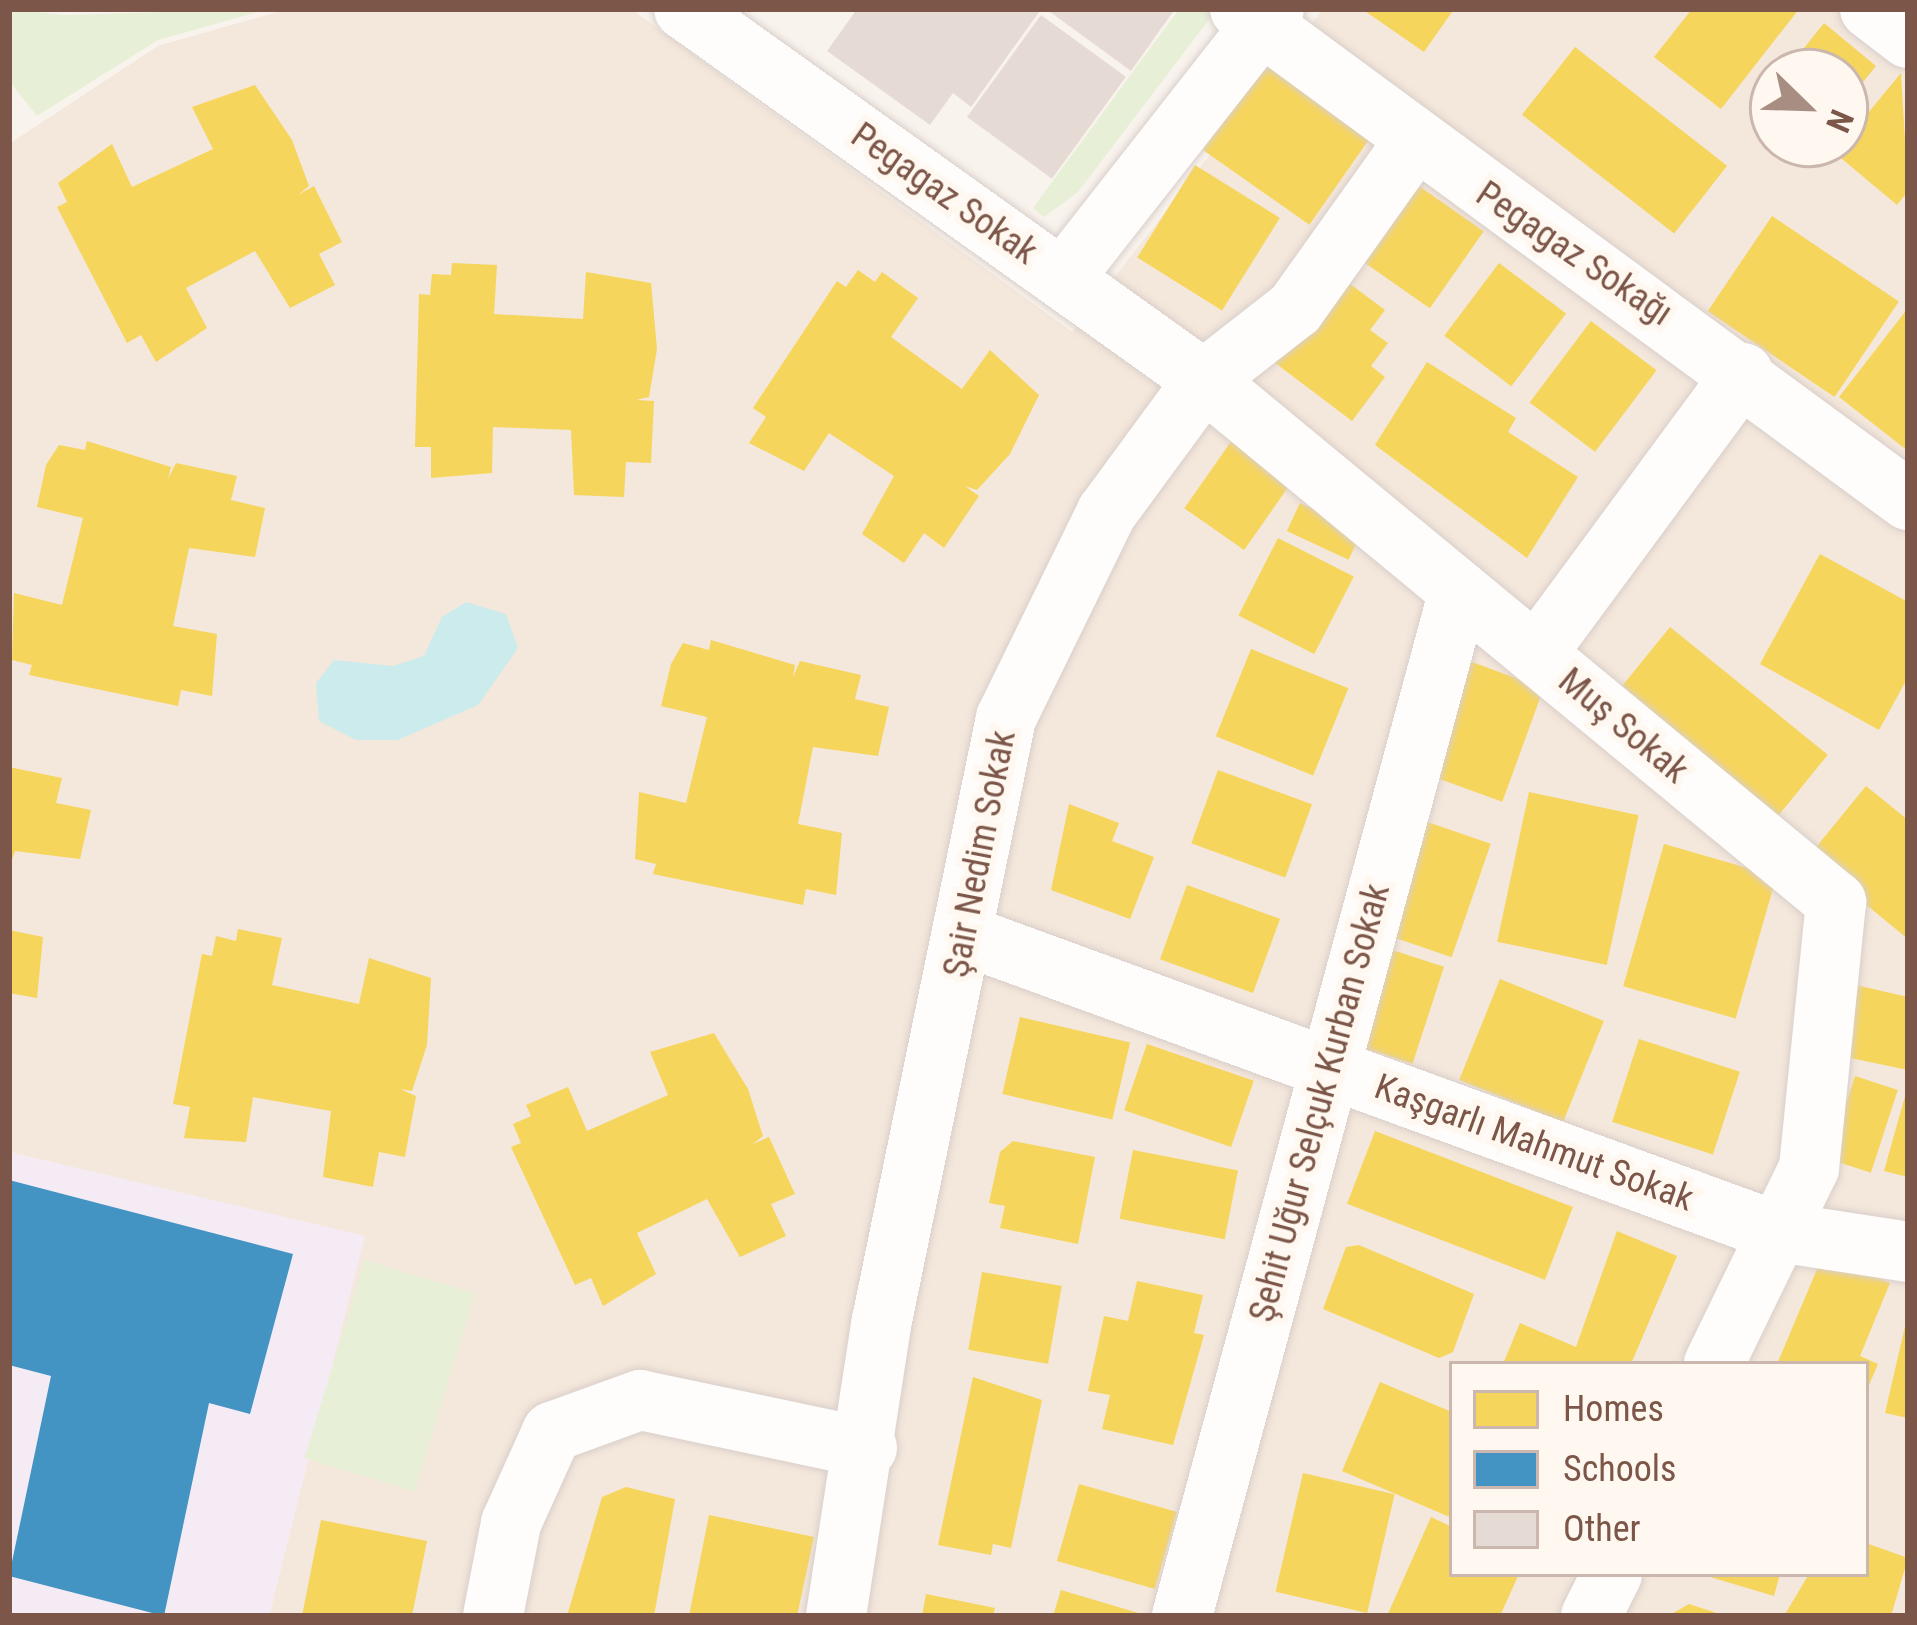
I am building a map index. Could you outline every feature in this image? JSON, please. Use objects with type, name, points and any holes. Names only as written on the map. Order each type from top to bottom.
[{"type":"street","name":"Pegagaz Sokak","points":[[684,9],[1204,380]]},
{"type":"street","points":[[1870,9],[1908,38]]},
{"type":"street","points":[[1064,277],[1258,14]]},
{"type":"street","name":"Pegagaz Sokağı","points":[[1258,14],[1412,146],[1743,373],[1908,500]]},
{"type":"street","name":"Şair Nedim Sokak","points":[[836,1616],[867,1448],[882,1320],[1006,718],[1107,512],[1204,380],[1295,309],[1412,146]]},
{"type":"street","points":[[1536,654],[1743,373]]},
{"type":"street","name":"Muş Sokak","points":[[1204,380],[1836,902],[1809,1168],[1778,1232]]},
{"type":"street","name":"Şehit Uğur Selçuk Kurban Sokak","points":[[1182,1616],[1459,591]]},
{"type":"street","name":"Kaşgarlı Mahmut Sokak","points":[[964,935],[1778,1232],[1908,1252]]},
{"type":"street","points":[[1715,1361],[1778,1232]]},
{"type":"street","points":[[493,1616],[511,1523],[552,1432],[640,1400],[867,1448]]},
{"type":"street","points":[[1591,1616],[1610,1577]]},
{"type":"shaded area","points":[[288,9],[631,9],[1072,332],[1323,9],[1908,9],[1908,1616],[269,1616],[364,1236],[9,1152],[9,144],[158,46]]},
{"type":"shaded area","points":[[9,1152],[365,1236],[269,1616],[9,1616]]},
{"type":"green space","points":[[9,9],[65,15],[268,9],[158,40],[37,116],[9,81]]},
{"type":"green space","points":[[1179,9],[1214,13],[1078,192],[1044,217],[1033,208]]},
{"type":"green space","points":[[365,1260],[475,1294],[414,1492],[304,1458]]},
{"type":"water","points":[[466,602],[506,614],[518,648],[478,705],[398,740],[356,740],[319,721],[316,683],[334,660],[393,666],[424,656],[442,617]]},
{"type":"building: Homes","points":[[1362,9],[1454,9],[1424,52]]},
{"type":"building: Homes","points":[[1692,9],[1799,9],[1769,48],[1749,48],[1749,73],[1721,109],[1654,57]]},
{"type":"building: Homes","points":[[1824,23],[1854,48],[1804,48]]},
{"type":"building: Homes","points":[[1575,47],[1727,166],[1674,234],[1522,115]]},
{"type":"building: Homes","points":[[1266,60],[1372,135],[1309,225],[1203,150]]},
{"type":"building: Homes","points":[[1901,73],[1908,191],[1897,205],[1853,168],[1869,168],[1869,112]]},
{"type":"building: Homes","points":[[255,85],[292,140],[309,186],[298,195],[314,186],[342,242],[319,254],[335,285],[290,308],[255,251],[186,288],[207,328],[156,362],[141,335],[127,343],[57,207],[67,202],[58,183],[112,144],[132,187],[213,149],[192,107]]},
{"type":"building: Homes","points":[[1195,165],[1280,218],[1222,310],[1137,257]]},
{"type":"building: Homes","points":[[1419,186],[1484,231],[1430,308],[1365,263]]},
{"type":"building: Homes","points":[[1772,216],[1899,302],[1835,397],[1708,311]]},
{"type":"building: Homes","points":[[452,263],[497,265],[494,314],[583,319],[586,272],[651,283],[657,349],[649,397],[636,400],[654,401],[651,463],[626,462],[624,497],[574,495],[571,430],[493,427],[492,473],[431,478],[431,447],[415,447],[419,294],[430,295],[432,274],[451,275]]},
{"type":"building: Homes","points":[[1499,263],[1566,314],[1511,386],[1444,336]]},
{"type":"building: Homes","points":[[858,270],[875,282],[882,272],[918,298],[891,337],[962,389],[990,350],[1039,395],[1010,454],[977,490],[965,486],[979,496],[944,548],[924,533],[904,563],[862,534],[894,476],[829,433],[804,471],[749,443],[766,417],[753,408],[837,281],[846,287]]},
{"type":"building: Homes","points":[[1334,272],[1385,310],[1370,330],[1388,343],[1371,366],[1385,377],[1352,421],[1270,359]]},
{"type":"building: Homes","points":[[1908,308],[1908,451],[1839,397]]},
{"type":"building: Homes","points":[[1591,321],[1656,370],[1595,452],[1530,402]]},
{"type":"building: Homes","points":[[1427,362],[1516,418],[1508,432],[1578,477],[1527,558],[1375,445]]},
{"type":"building: Homes","points":[[1244,423],[1304,465],[1244,550],[1184,508]]},
{"type":"building: Homes","points":[[87,441],[171,467],[168,479],[176,463],[237,476],[231,500],[265,508],[255,557],[189,548],[173,626],[217,634],[212,696],[181,690],[178,706],[29,675],[32,665],[12,660],[14,593],[62,605],[83,518],[37,507],[46,465],[59,445],[85,450]]},
{"type":"building: Homes","points":[[1300,503],[1362,532],[1349,560],[1287,531]]},
{"type":"building: Homes","points":[[1278,538],[1354,577],[1314,654],[1239,616]]},
{"type":"building: Homes","points":[[1820,554],[1908,602],[1908,677],[1879,730],[1760,664]]},
{"type":"building: Homes","points":[[1670,627],[1828,755],[1779,815],[1621,688]]},
{"type":"building: Homes","points":[[711,640],[795,665],[793,677],[800,661],[861,675],[855,699],[889,707],[878,756],[813,747],[798,824],[842,833],[836,895],[806,889],[803,905],[653,874],[656,864],[635,859],[639,792],[686,803],[707,717],[661,706],[671,664],[683,643],[709,650]]},
{"type":"building: Homes","points":[[1251,649],[1348,688],[1313,775],[1216,736]]},
{"type":"building: Homes","points":[[1461,658],[1544,688],[1502,802],[1420,772]]},
{"type":"building: Homes","points":[[9,767],[62,778],[56,803],[91,810],[80,859],[15,851],[9,868]]},
{"type":"building: Homes","points":[[1218,770],[1312,804],[1285,877],[1191,843]]},
{"type":"building: Homes","points":[[1866,786],[1908,820],[1908,939],[1808,857]]},
{"type":"building: Homes","points":[[1529,792],[1639,815],[1607,965],[1497,942]]},
{"type":"building: Homes","points":[[1069,804],[1119,823],[1112,841],[1154,857],[1130,919],[1051,890]]},
{"type":"building: Homes","points":[[1416,818],[1491,844],[1452,957],[1377,931]]},
{"type":"building: Homes","points":[[1664,844],[1776,876],[1736,1019],[1623,986]]},
{"type":"building: Homes","points":[[1187,885],[1280,919],[1253,993],[1160,959]]},
{"type":"building: Homes","points":[[238,929],[282,938],[272,985],[359,1004],[369,958],[431,978],[427,1045],[412,1091],[400,1089],[416,1096],[405,1157],[379,1152],[373,1187],[323,1177],[331,1111],[253,1097],[246,1142],[184,1138],[190,1107],[173,1104],[202,954],[212,956],[216,936],[236,941]]},
{"type":"building: Homes","points":[[9,930],[43,937],[37,998],[9,993]]},
{"type":"building: Homes","points":[[1386,948],[1444,967],[1412,1064],[1354,1045]]},
{"type":"building: Homes","points":[[1500,979],[1604,1021],[1563,1122],[1459,1080]]},
{"type":"building: Homes","points":[[1847,983],[1908,997],[1908,1070],[1831,1054]]},
{"type":"building: Homes","points":[[1020,1017],[1130,1042],[1112,1119],[1002,1094]]},
{"type":"building: Homes","points":[[714,1033],[748,1089],[763,1136],[753,1144],[769,1137],[795,1194],[771,1204],[786,1236],[740,1257],[707,1199],[637,1233],[656,1274],[603,1306],[591,1278],[575,1285],[511,1147],[521,1143],[513,1124],[531,1116],[526,1105],[568,1087],[587,1131],[668,1095],[650,1052]]},
{"type":"building: Homes","points":[[1639,1039],[1740,1072],[1713,1154],[1612,1122]]},
{"type":"building: Homes","points":[[1147,1044],[1254,1081],[1231,1147],[1124,1110]]},
{"type":"building: Homes","points":[[1855,1076],[1898,1090],[1871,1173],[1828,1159]]},
{"type":"building: Homes","points":[[1908,1089],[1908,1177],[1884,1171]]},
{"type":"building: Homes","points":[[1375,1131],[1573,1207],[1545,1280],[1347,1204]]},
{"type":"building: Homes","points":[[1013,1141],[1095,1157],[1078,1244],[1000,1228],[1005,1206],[989,1203],[1000,1152]]},
{"type":"building: Homes","points":[[1133,1150],[1238,1170],[1225,1239],[1120,1219]]},
{"type":"building: Homes","points":[[1617,1231],[1677,1256],[1632,1361],[1504,1361],[1520,1323],[1576,1347]]},
{"type":"building: Homes","points":[[1359,1245],[1474,1294],[1453,1352],[1439,1358],[1323,1309],[1346,1247]]},
{"type":"building: Homes","points":[[1823,1255],[1890,1283],[1860,1356],[1878,1364],[1869,1385],[1869,1361],[1778,1361]]},
{"type":"building: Homes","points":[[982,1272],[1062,1286],[1048,1364],[968,1350]]},
{"type":"building: Homes","points":[[1137,1281],[1203,1295],[1194,1333],[1204,1335],[1173,1445],[1102,1429],[1110,1395],[1088,1391],[1104,1316],[1128,1321]]},
{"type":"building: Homes","points":[[1908,1322],[1908,1418],[1885,1413]]},
{"type":"building: Homes","points":[[973,1377],[1042,1400],[1011,1548],[993,1544],[991,1555],[938,1545]]},
{"type":"building: Homes","points":[[1380,1382],[1449,1411],[1449,1517],[1342,1471]]},
{"type":"building: Homes","points":[[1303,1473],[1395,1494],[1367,1613],[1276,1592]]},
{"type":"building: Homes","points":[[1079,1484],[1177,1512],[1155,1589],[1057,1561]]},
{"type":"building: Homes","points":[[626,1487],[675,1499],[654,1616],[567,1616],[602,1497]]},
{"type":"building: Homes","points":[[709,1515],[814,1537],[797,1616],[689,1616]]},
{"type":"building: Homes","points":[[1431,1517],[1449,1526],[1449,1577],[1518,1577],[1500,1616],[1387,1616]]},
{"type":"building: Homes","points":[[321,1520],[427,1541],[412,1616],[302,1616]]},
{"type":"building: Homes","points":[[1869,1544],[1908,1558],[1891,1616],[1784,1616],[1807,1577],[1869,1577]]},
{"type":"building: Homes","points":[[1710,1577],[1779,1577],[1774,1596]]},
{"type":"building: Homes","points":[[1061,1590],[1145,1615],[1145,1616],[1053,1616]]},
{"type":"building: Homes","points":[[926,1594],[995,1608],[993,1616],[922,1616]]},
{"type":"building: Homes","points":[[1689,1604],[1723,1615],[1723,1616],[1668,1616]]},
{"type":"building: Schools","points":[[9,1180],[293,1254],[250,1414],[209,1403],[164,1616],[9,1576],[51,1376],[9,1365]]},
{"type":"building: Other","points":[[857,9],[1039,12],[971,107],[953,93],[930,125],[827,51]]},
{"type":"building: Other","points":[[1046,9],[1175,9],[1131,71]]},
{"type":"building: Other","points":[[1041,15],[1126,77],[1052,179],[967,117]]}]
